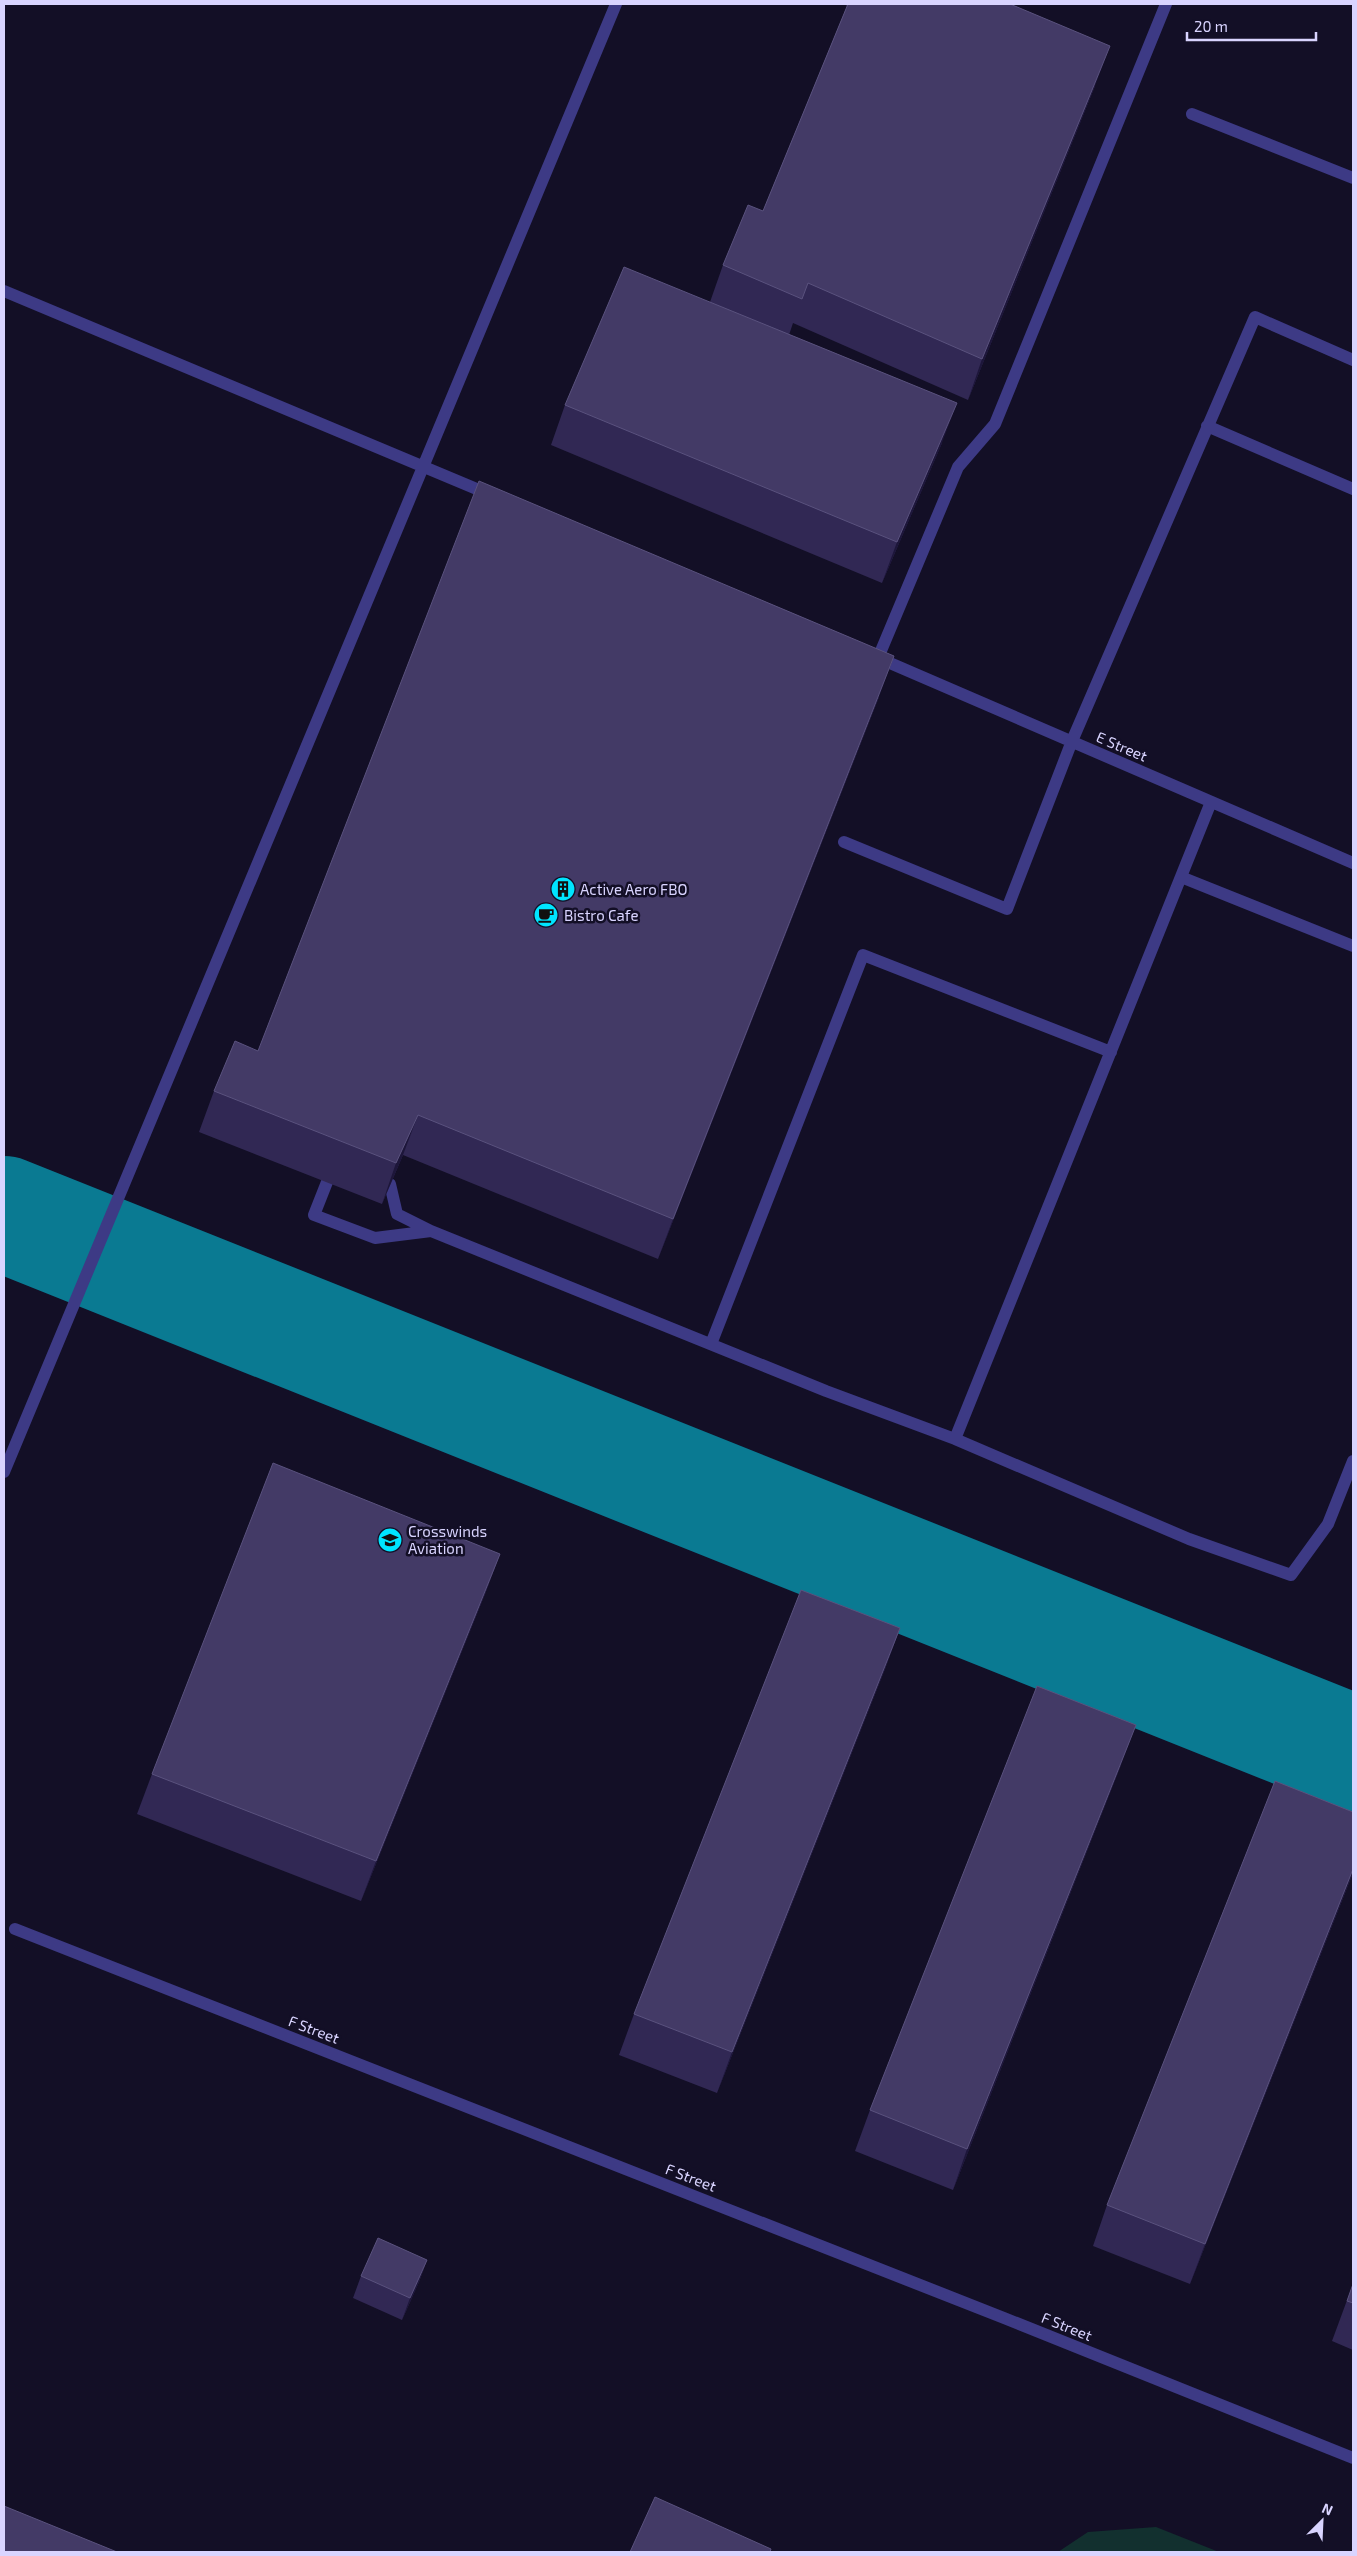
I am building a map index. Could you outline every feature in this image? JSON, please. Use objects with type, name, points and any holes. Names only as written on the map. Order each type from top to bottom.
[{"type":"street","points":[[4,1472],[616,4]]},
{"type":"street","points":[[878,658],[958,467],[995,424],[1166,4]]},
{"type":"street","points":[[1192,114],[1353,178]]},
{"type":"street","points":[[4,290],[504,501]]},
{"type":"street","points":[[844,842],[1007,909],[1072,742],[1255,317],[1353,360]]},
{"type":"street","points":[[1208,426],[1353,489]]},
{"type":"street","name":"E Street","points":[[860,650],[1353,863]]},
{"type":"street","points":[[955,1439],[1211,802]]},
{"type":"street","points":[[1181,877],[1353,946]]},
{"type":"street","points":[[711,1344],[863,955],[1110,1052]]},
{"type":"street","points":[[327,1182],[314,1215],[375,1238],[431,1231]]},
{"type":"street","points":[[390,1184],[397,1214],[431,1231],[711,1344],[955,1439],[1189,1539],[1292,1575],[1328,1524],[1353,1462]]},
{"type":"street","name":"F Street","points":[[15,1928],[1004,2318],[1353,2458]]},
{"type":"green space","points":[[1156,2527],[1219,2552],[1058,2552],[1088,2532]]},
{"type":"building","points":[[848,4],[1010,4],[1110,46],[982,359],[808,283],[802,299],[723,265],[748,205],[763,211]]},
{"type":"building","points":[[624,267],[957,403],[897,542],[565,405]]},
{"type":"building","name":"Active Aero FBO","points":[[479,481],[894,656],[673,1219],[418,1115],[396,1163],[214,1091],[235,1041],[258,1051]]},
{"type":"building","points":[[273,1463],[500,1554],[376,1861],[152,1774]]},
{"type":"building","points":[[801,1590],[900,1628],[732,2052],[634,2014]]},
{"type":"building","points":[[1037,1686],[1136,1725],[967,2149],[870,2110]]},
{"type":"building","points":[[1275,1781],[1353,1812],[1353,1869],[1205,2244],[1107,2205]]},
{"type":"building","points":[[378,2238],[427,2260],[410,2298],[361,2276]]},
{"type":"building","points":[[1353,2284],[1353,2303],[1347,2301]]},
{"type":"building","points":[[655,2497],[771,2549],[770,2552],[630,2552]]},
{"type":"building","points":[[4,2506],[117,2552],[4,2552]]},
{"type":"taxiway","points":[[4,1214],[1353,1753]]},
{"type":"place","name":"Active Aero FBO","points":[[563,889]]},
{"type":"place","name":"Bistro Cafe","points":[[546,915]]},
{"type":"place","name":"Crosswinds Aviation","points":[[390,1540]]}]
